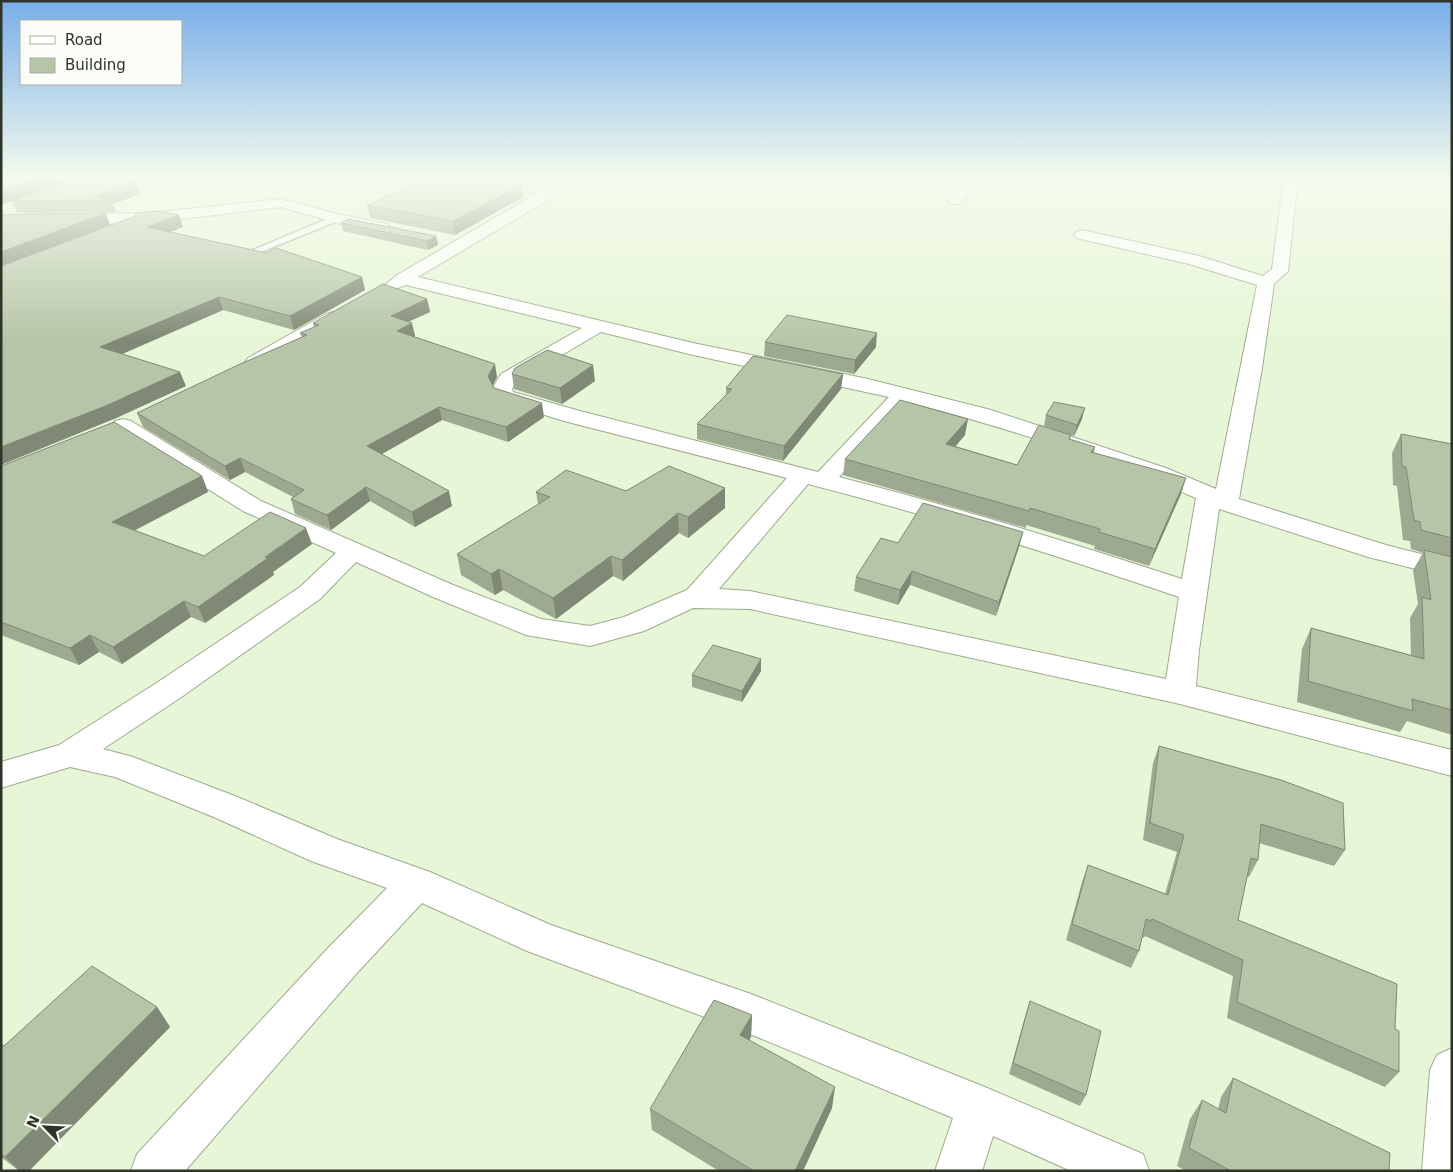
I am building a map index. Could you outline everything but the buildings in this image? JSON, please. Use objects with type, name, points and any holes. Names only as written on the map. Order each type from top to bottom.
[{"type":"street","points":[[381,291],[482,233]]},
{"type":"street","points":[[1180,693],[1184,650],[1193,592],[1252,368],[1266,282],[1280,271],[1285,233]]},
{"type":"street","points":[[1082,234],[1193,260],[1266,282]]},
{"type":"street","points":[[438,238],[465,243]]},
{"type":"street","points":[[403,279],[597,327],[904,394],[983,415],[1158,473],[1217,499],[1377,551],[1452,570]]},
{"type":"street","points":[[242,369],[351,308]]},
{"type":"street","points":[[597,327],[508,378],[502,389],[504,396],[572,416],[903,500],[1046,543],[1193,592]]},
{"type":"street","points":[[695,599],[813,477],[904,394]]},
{"type":"street","points":[[124,425],[252,506],[443,591],[536,628],[590,636],[634,624],[688,599],[750,600],[1180,693],[1452,763]]},
{"type":"street","points":[[1,775],[70,754],[169,690],[310,593],[353,552]]},
{"type":"street","points":[[70,754],[120,766],[228,808],[324,850],[417,884],[541,939],[751,1014],[980,1107],[1126,1171]]},
{"type":"street","points":[[154,1171],[343,960],[417,884]]},
{"type":"street","points":[[1446,1171],[1452,1070]]},
{"type":"street","points":[[958,1171],[980,1107]]},
{"type":"lane","points":[[258,250],[301,233]]}]
